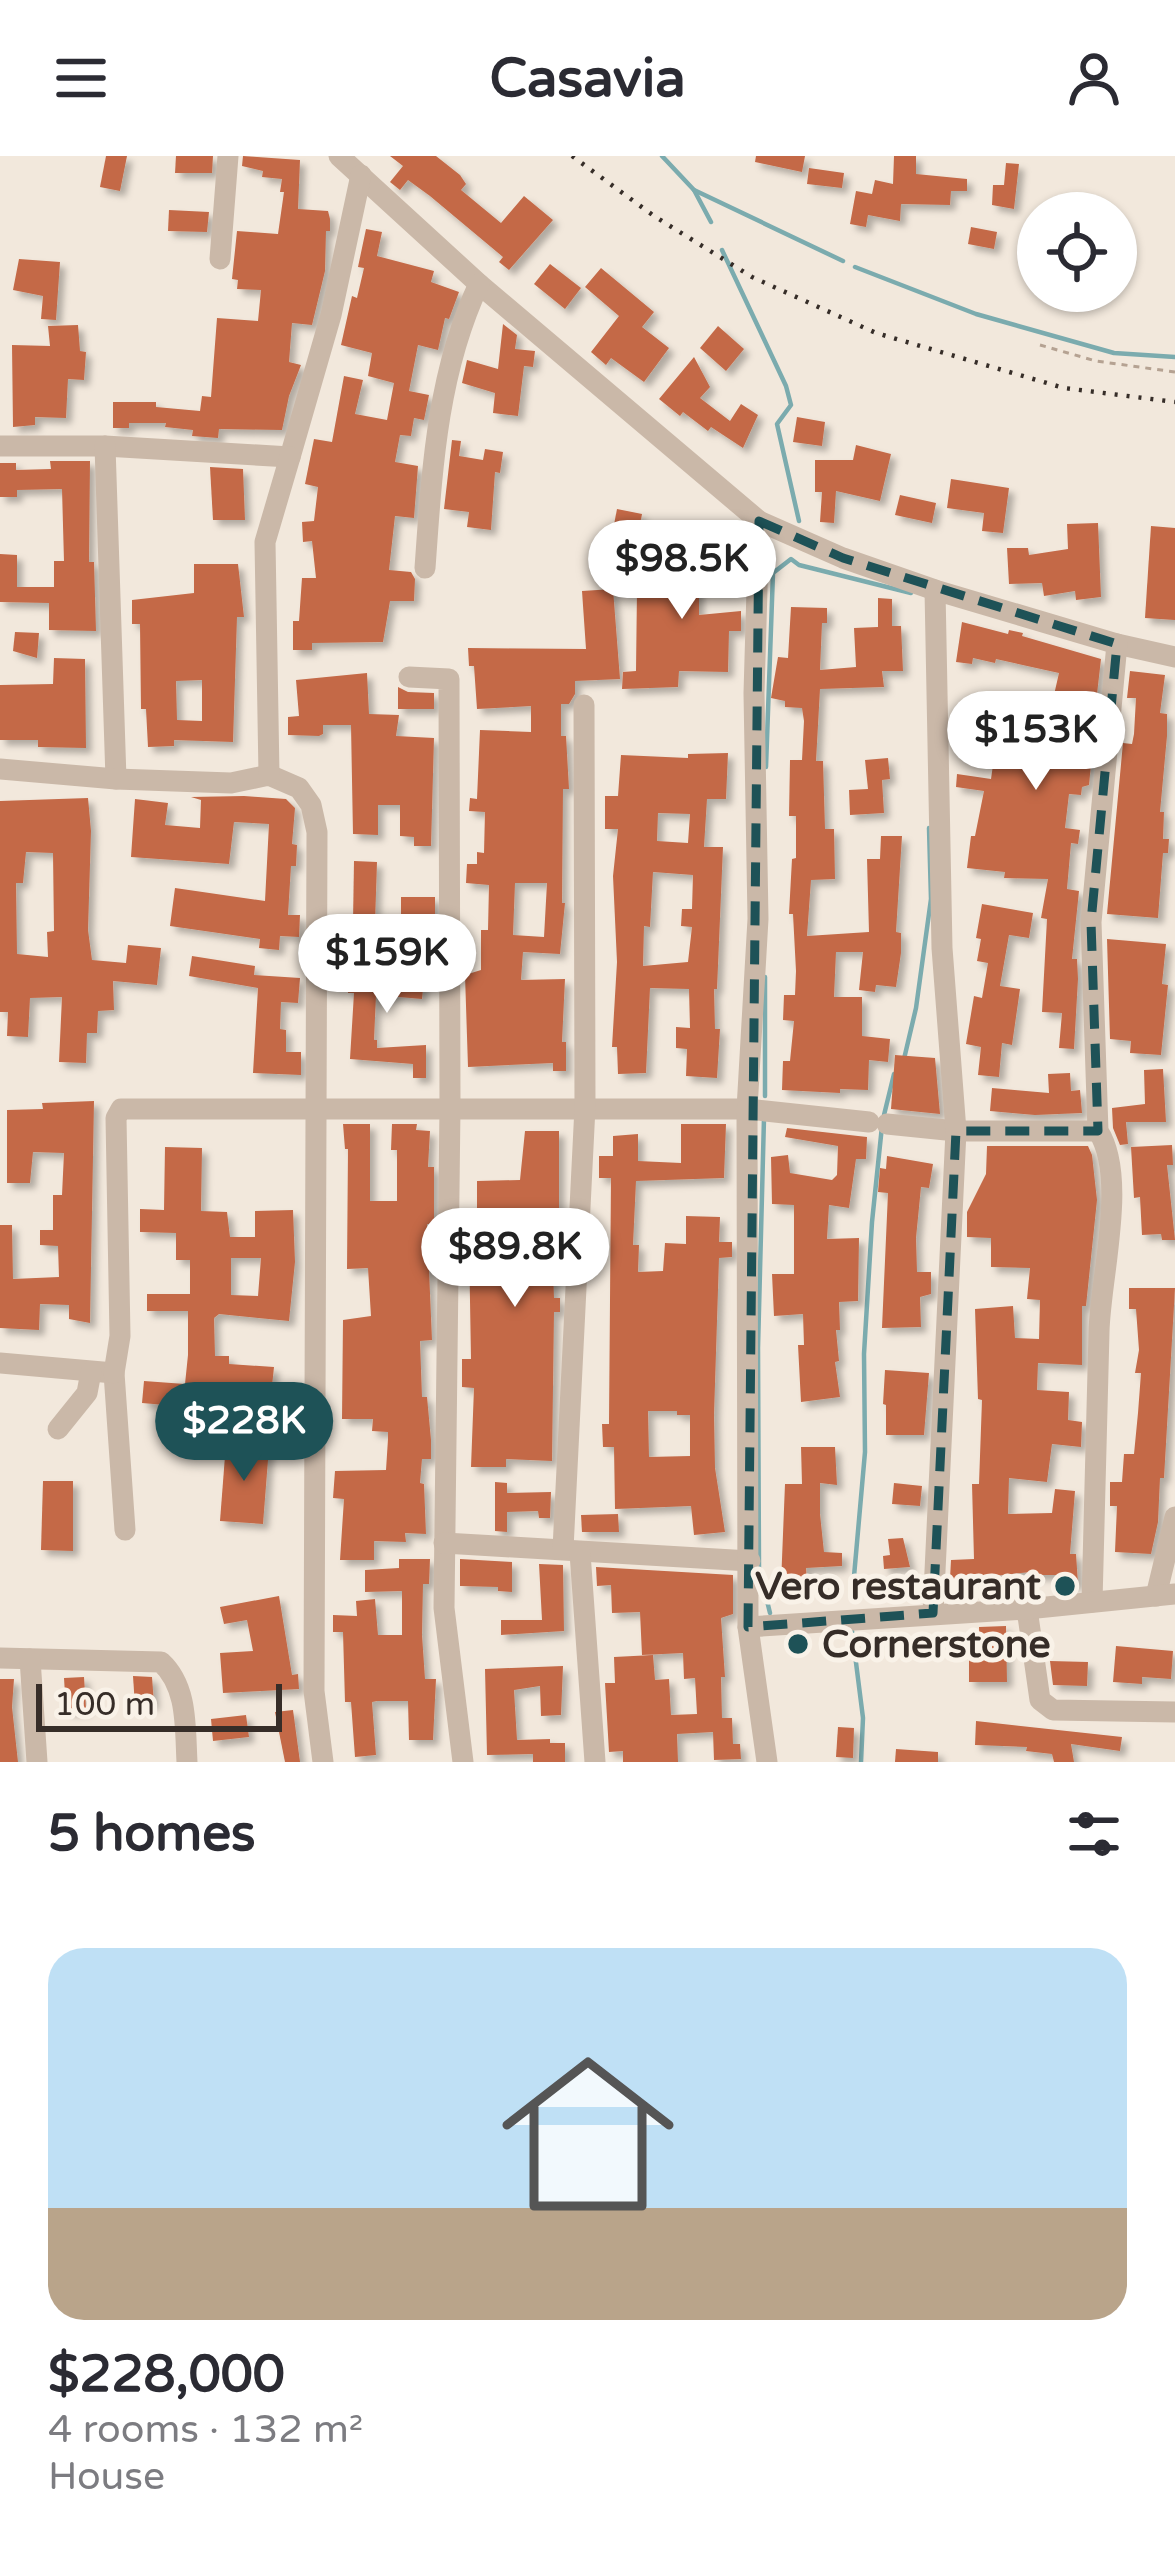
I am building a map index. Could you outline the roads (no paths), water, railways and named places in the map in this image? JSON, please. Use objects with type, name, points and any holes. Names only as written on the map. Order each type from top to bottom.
[{"type":"street","points":[[220,259],[228,156]]},
{"type":"street","points":[[339,156],[479,284],[759,520],[843,558],[935,590],[1117,644],[1175,656]]},
{"type":"street","points":[[269,775],[265,542],[331,315],[361,175]]},
{"type":"street","points":[[425,568],[433,457],[445,381],[479,284]]},
{"type":"street","points":[[0,446],[105,446],[290,457]]},
{"type":"street","points":[[105,446],[116,779]]},
{"type":"street","points":[[759,520],[754,693],[758,919],[747,1108],[748,1628],[767,1762]]},
{"type":"street","points":[[933,1613],[956,1131],[942,948],[935,590]]},
{"type":"street","points":[[1092,1602],[1099,1325],[1108,1261],[1110,1150],[1098,1131],[1091,922],[1117,644]]},
{"type":"street","points":[[410,677],[449,679],[445,1629],[463,1762]]},
{"type":"street","points":[[584,705],[585,1107],[571,1551],[595,1762]]},
{"type":"street","points":[[0,769],[231,783],[269,775],[298,788],[311,805],[317,832],[314,1691],[323,1762]]},
{"type":"street","points":[[124,1530],[115,1372],[120,1336],[116,1118],[121,1109],[747,1108],[956,1131],[1098,1131]]},
{"type":"street","points":[[0,1364],[115,1372]]},
{"type":"street","points":[[58,1430],[87,1393],[91,1372]]},
{"type":"street","points":[[748,1628],[1166,1595],[1175,1517]]},
{"type":"street","points":[[444,1543],[749,1561]]},
{"type":"street","points":[[1028,1609],[1040,1700],[1053,1710],[1175,1712]]},
{"type":"street","points":[[0,1658],[160,1662],[175,1675],[184,1708],[187,1762]]},
{"type":"street","points":[[30,1659],[37,1762]]},
{"type":"waterway","points":[[662,156],[694,190],[711,222]]},
{"type":"waterway","points":[[694,190],[843,261]]},
{"type":"waterway","points":[[722,250],[786,386],[791,405],[777,424],[799,521]]},
{"type":"waterway","points":[[855,267],[976,314],[1114,353],[1175,357]]},
{"type":"waterway","points":[[766,767],[773,573],[791,559],[911,593]]},
{"type":"waterway","points":[[904,1059],[931,899],[929,828]]},
{"type":"waterway","points":[[765,977],[765,1096]]},
{"type":"waterway","points":[[884,1115],[894,1074]]},
{"type":"waterway","points":[[764,1118],[759,1568],[770,1613]]},
{"type":"waterway","points":[[852,1599],[865,1452],[864,1354],[872,1222],[882,1126]]},
{"type":"waterway","points":[[852,1631],[863,1718],[861,1762]]},
{"type":"railway","points":[[572,156],[654,216],[752,277],[876,333],[1064,388],[1175,402]]},
{"type":"place","name":"Vero restaurant","points":[[1065,1586]]},
{"type":"place","name":"Cornerstone","points":[[798,1644]]}]
